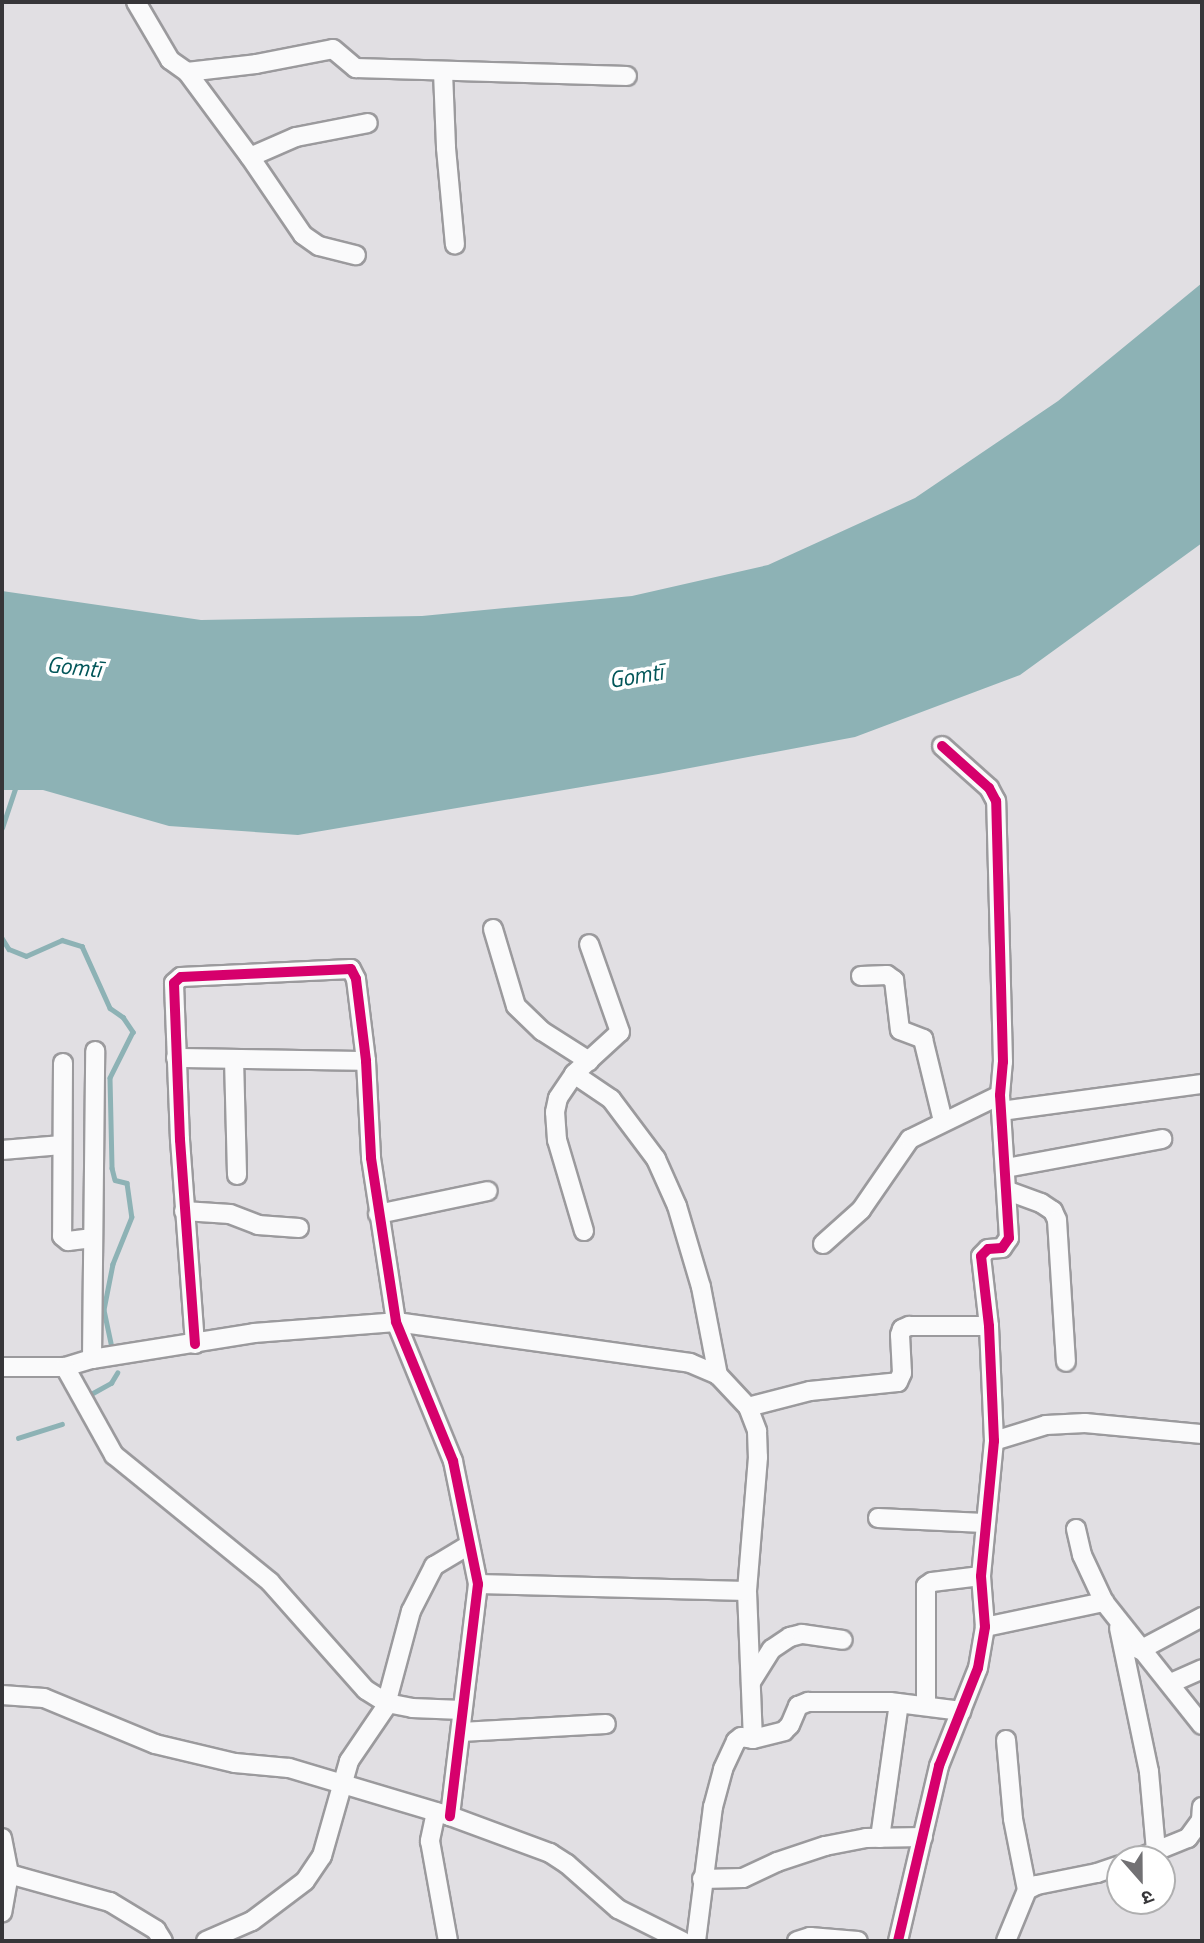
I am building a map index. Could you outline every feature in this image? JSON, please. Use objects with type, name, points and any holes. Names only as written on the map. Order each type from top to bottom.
[{"type":"street","points":[[136,2],[170,60],[187,72],[303,235],[319,246],[356,255]]},
{"type":"street","points":[[187,72],[256,64],[333,49],[356,68],[627,76]]},
{"type":"street","points":[[443,72],[446,148],[455,244]]},
{"type":"street","points":[[250,157],[296,137],[368,123]]},
{"type":"street","points":[[898,1941],[939,1766],[978,1668],[985,1627],[981,1576],[984,1522],[994,1441],[989,1326],[981,1256],[988,1250],[1002,1248],[1008,1243],[1008,1192],[1001,1103],[1003,1062],[996,801],[989,788],[942,746]]},
{"type":"street","points":[[493,929],[516,1006],[542,1031],[589,1061]]},
{"type":"street","points":[[584,1231],[557,1140],[555,1112],[558,1098],[574,1074],[617,1038],[620,1026],[589,944]]},
{"type":"street","points":[[195,1344],[184,1211],[172,987],[176,980],[351,969],[356,979],[366,1061],[371,1158],[378,1214],[396,1322],[453,1461],[478,1584],[461,1732],[443,1814],[430,1841],[448,1941]]},
{"type":"street","points":[[861,976],[887,975],[894,980],[900,1030],[923,1039],[943,1121]]},
{"type":"street","points":[[92,1359],[95,1051]]},
{"type":"street","points":[[176,1058],[366,1061]]},
{"type":"street","points":[[234,1059],[237,1175]]},
{"type":"street","points":[[63,1063],[62,1236],[68,1241],[93,1238]]},
{"type":"street","points":[[574,1074],[611,1099],[656,1159],[677,1206],[701,1287],[718,1376]]},
{"type":"street","points":[[823,1244],[861,1210],[911,1139],[943,1121],[1001,1103],[1202,1084]]},
{"type":"street","points":[[1006,1168],[1162,1139]]},
{"type":"street","points":[[2,1150],[62,1145]]},
{"type":"street","points":[[378,1214],[488,1191]]},
{"type":"street","points":[[1008,1192],[1041,1203],[1053,1211],[1057,1220],[1066,1362]]},
{"type":"street","points":[[184,1211],[230,1214],[258,1225],[299,1228]]},
{"type":"street","points":[[2,1367],[65,1367],[92,1359],[300,1327],[396,1322],[690,1363],[718,1376],[748,1407],[757,1431],[758,1457],[747,1591],[752,1739]]},
{"type":"street","points":[[748,1407],[810,1391],[898,1382],[902,1373],[900,1335],[902,1329],[909,1326],[989,1326]]},
{"type":"street","points":[[65,1367],[114,1455],[270,1582],[384,1710]]},
{"type":"street","points":[[994,1441],[1046,1425],[1085,1423],[1202,1434]]},
{"type":"street","points":[[878,1518],[984,1522]]},
{"type":"street","points":[[1076,1529],[1082,1555],[1104,1602],[1202,1725]]},
{"type":"street","points":[[206,1941],[252,1921],[304,1881],[322,1856],[349,1761],[384,1710],[411,1611],[434,1566],[469,1545]]},
{"type":"street","points":[[926,1704],[926,1586],[932,1582],[981,1576]]},
{"type":"street","points":[[478,1584],[747,1591]]},
{"type":"street","points":[[985,1627],[1104,1602]]},
{"type":"street","points":[[1140,1650],[1202,1617]]},
{"type":"street","points":[[1118,1622],[1149,1772],[1155,1845]]},
{"type":"street","points":[[751,1682],[772,1649],[790,1636],[802,1634],[843,1640]]},
{"type":"street","points":[[1171,1683],[1202,1669]]},
{"type":"street","points":[[2,1695],[44,1698],[155,1744],[235,1763],[289,1768],[443,1814],[550,1853],[567,1864],[618,1909],[682,1941]]},
{"type":"street","points":[[696,1941],[713,1807],[723,1769],[736,1741],[741,1737],[752,1739],[784,1731],[790,1725],[798,1706],[808,1702],[926,1704],[961,1711]]},
{"type":"street","points":[[880,1838],[899,1703]]},
{"type":"street","points":[[384,1710],[462,1710]]},
{"type":"street","points":[[461,1732],[606,1724]]},
{"type":"street","points":[[1006,1740],[1013,1819],[1027,1890],[1006,1941]]},
{"type":"street","points":[[1176,1846],[1195,1841],[1202,1807]]},
{"type":"street","points":[[702,1879],[735,1880],[825,1846],[880,1838],[923,1837]]},
{"type":"street","points":[[2,1838],[9,1874],[2,1912]]},
{"type":"street","points":[[1027,1890],[1037,1885],[1106,1870]]},
{"type":"street","points":[[9,1874],[110,1902],[129,1910],[156,1930],[163,1941]]},
{"type":"street","points":[[797,1941],[810,1937],[858,1941]]},
{"type":"water","name":"Gomtī","points":[[1202,283],[1202,543],[1020,675],[855,737],[658,774],[298,835],[169,826],[43,790],[2,790],[2,591],[201,620],[422,616],[632,596],[768,565],[915,498],[1058,401]]},
{"type":"waterway","points":[[2,828],[16,786]]},
{"type":"waterway","points":[[2,938],[9,949],[26,956],[62,940],[82,946],[110,1008],[123,1017],[133,1032],[110,1078],[112,1168],[115,1180],[127,1183],[132,1217],[113,1264],[104,1310],[112,1347]]},
{"type":"waterway","points":[[91,1394],[111,1383],[117,1373]]},
{"type":"waterway","points":[[18,1438],[62,1424]]},
{"type":"cycle path","points":[[898,1941],[939,1766],[978,1668],[985,1627],[981,1576],[994,1441],[989,1326],[981,1256],[988,1249],[1002,1248],[1009,1238],[1000,1095],[1003,1062],[996,801],[989,788],[942,746]]},
{"type":"cycle path","points":[[195,1344],[180,1140],[174,983],[181,977],[351,969],[356,979],[366,1061],[371,1158],[396,1322],[453,1461],[478,1584],[450,1816]]}]
